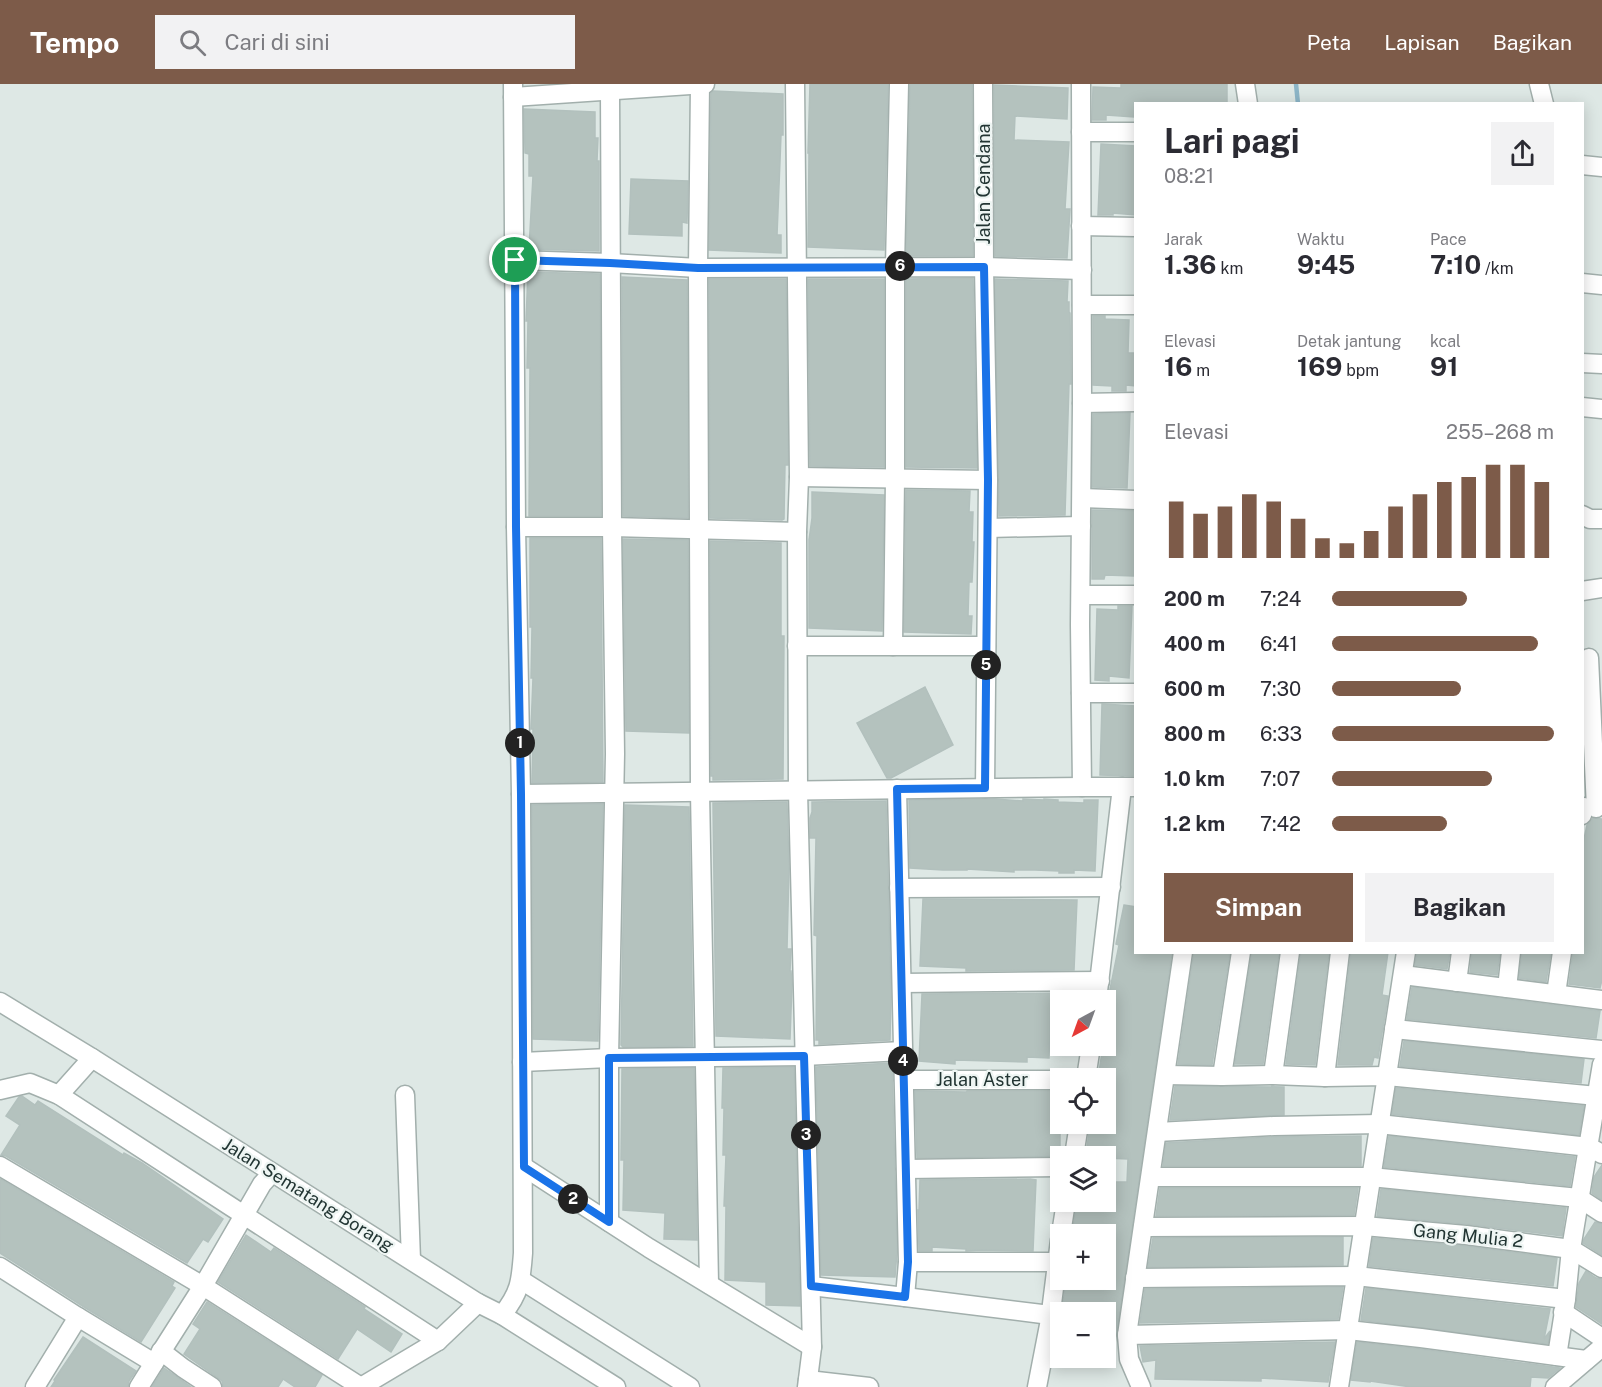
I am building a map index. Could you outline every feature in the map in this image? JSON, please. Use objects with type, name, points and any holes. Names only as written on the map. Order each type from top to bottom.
[{"type":"street","points":[[700,84],[698,268],[700,792],[709,1284]]},
{"type":"street","points":[[502,1315],[512,1303],[521,1280],[524,1167],[513,90],[610,90],[705,84]]},
{"type":"street","points":[[795,84],[799,477],[797,532],[798,791],[812,1347],[808,1384],[869,1387]]},
{"type":"street","points":[[893,646],[895,266],[899,84]]},
{"type":"street","name":"Jalan Cendana","points":[[983,84],[988,480],[985,788]]},
{"type":"street","points":[[1081,84],[1082,787]]},
{"type":"street","points":[[1245,84],[1248,102]]},
{"type":"street","points":[[1539,84],[1544,102]]},
{"type":"street","points":[[609,1222],[609,1058],[614,793],[610,90]]},
{"type":"street","points":[[1081,132],[1134,132]]},
{"type":"street","points":[[1584,165],[1602,166]]},
{"type":"street","points":[[1081,226],[1134,227]]},
{"type":"street","points":[[515,260],[698,268],[796,269],[895,266],[1082,270]]},
{"type":"street","points":[[1584,283],[1602,285]]},
{"type":"street","points":[[1082,305],[1134,305]]},
{"type":"street","points":[[1584,363],[1602,364]]},
{"type":"street","points":[[1082,403],[1134,402]]},
{"type":"street","points":[[1584,407],[1602,409]]},
{"type":"street","points":[[799,477],[988,480]]},
{"type":"street","points":[[1082,498],[1134,500]]},
{"type":"street","points":[[1584,516],[1590,519],[1602,519]]},
{"type":"street","points":[[516,527],[612,526],[797,532]]},
{"type":"street","points":[[988,528],[1081,526]]},
{"type":"street","points":[[1584,591],[1602,588]]},
{"type":"street","points":[[1081,595],[1134,596]]},
{"type":"street","points":[[797,646],[986,646]]},
{"type":"street","points":[[1589,658],[1589,809]]},
{"type":"street","points":[[1081,693],[1134,693]]},
{"type":"street","points":[[521,794],[1129,787],[1111,887],[1099,990]]},
{"type":"street","points":[[897,789],[908,1262],[905,1297]]},
{"type":"street","points":[[899,888],[1111,887]]},
{"type":"street","points":[[1141,1387],[1129,1359],[1127,1335],[1183,954]]},
{"type":"street","points":[[1222,1076],[1241,954]]},
{"type":"street","points":[[1273,1075],[1290,954]]},
{"type":"street","points":[[1325,1077],[1340,954]]},
{"type":"street","points":[[1339,1387],[1406,954]]},
{"type":"street","points":[[1457,982],[1461,954]]},
{"type":"street","points":[[1507,988],[1511,954]]},
{"type":"street","points":[[1556,994],[1562,954]]},
{"type":"street","points":[[1403,975],[1602,1000]]},
{"type":"street","points":[[902,983],[1100,981]]},
{"type":"street","name":"Jalan Sematang Borang","points":[[0,1002],[86,1065],[267,1179],[411,1260],[475,1307],[502,1315],[616,1387]]},
{"type":"street","points":[[1394,1029],[1602,1050]]},
{"type":"street","points":[[522,1062],[609,1058],[804,1056],[903,1051]]},
{"type":"street","points":[[1557,1356],[1579,1198],[1595,1150],[1602,1064]]},
{"type":"street","points":[[62,1091],[86,1065]]},
{"type":"street","points":[[1166,1075],[1387,1076],[1600,1098]]},
{"type":"street","name":"Jalan Aster","points":[[904,1080],[1050,1080]]},
{"type":"street","points":[[0,1090],[30,1083],[62,1091],[247,1211],[445,1335]]},
{"type":"street","points":[[405,1095],[411,1260]]},
{"type":"street","points":[[1157,1131],[1379,1124],[1595,1150]]},
{"type":"street","points":[[0,1167],[203,1286],[361,1387],[445,1335],[475,1307]]},
{"type":"street","points":[[524,1167],[812,1347]]},
{"type":"street","points":[[906,1169],[1050,1167]]},
{"type":"street","points":[[1151,1177],[1371,1177],[1579,1198],[1602,1213]]},
{"type":"street","points":[[139,1387],[267,1179]]},
{"type":"street","name":"Gang Mulia 2","points":[[1143,1227],[1364,1226],[1466,1235],[1571,1249]]},
{"type":"street","points":[[1571,1249],[1602,1268]]},
{"type":"street","points":[[908,1262],[1050,1262]]},
{"type":"street","points":[[2,1272],[78,1317],[213,1387]]},
{"type":"street","points":[[1135,1278],[1356,1276],[1564,1306],[1602,1338]]},
{"type":"street","points":[[521,1280],[690,1387]]},
{"type":"street","points":[[811,1286],[1050,1315],[1037,1387]]},
{"type":"street","points":[[35,1387],[78,1317]]},
{"type":"street","points":[[1127,1335],[1348,1330],[1586,1360]]},
{"type":"street","points":[[1555,1387],[1602,1347]]},
{"type":"building","points":[[810,84],[888,84],[884,250],[808,247]]},
{"type":"building","points":[[910,84],[972,84],[973,256],[906,256]]},
{"type":"building","points":[[1121,84],[1227,84],[1227,102],[1134,102],[1134,117],[1106,115],[1106,120],[1092,120],[1093,87],[1121,88]]},
{"type":"building","points":[[994,85],[1068,88],[1067,119],[1015,116],[1014,140],[1069,142],[1065,209],[1070,209],[1067,258],[995,256]]},
{"type":"building","points":[[713,91],[783,94],[777,235],[781,235],[781,253],[709,250],[711,93]]},
{"type":"building","points":[[524,109],[595,112],[595,138],[598,138],[597,161],[599,161],[599,251],[529,249],[533,176],[529,176],[529,154],[525,153]]},
{"type":"building","points":[[1101,144],[1134,146],[1134,215],[1113,213],[1113,215],[1098,215]]},
{"type":"building","points":[[631,179],[688,181],[687,223],[682,222],[682,236],[629,234]]},
{"type":"building","points":[[528,272],[600,274],[601,516],[529,516],[530,368],[527,368],[528,321],[526,321]]},
{"type":"building","points":[[622,277],[687,280],[688,518],[623,516]]},
{"type":"building","points":[[973,278],[977,468],[906,467],[906,279]]},
{"type":"building","points":[[709,279],[786,279],[788,465],[785,465],[784,519],[782,520],[710,518]]},
{"type":"building","points":[[808,279],[884,279],[884,467],[810,466]]},
{"type":"building","points":[[995,279],[1068,281],[1071,384],[1069,384],[1065,515],[999,516]]},
{"type":"building","points":[[1093,316],[1129,320],[1128,353],[1134,353],[1134,386],[1126,385],[1126,391],[1112,391],[1112,386],[1093,385]]},
{"type":"building","points":[[1130,413],[1127,488],[1092,487],[1093,414]]},
{"type":"building","points":[[906,490],[970,491],[969,512],[973,512],[972,542],[974,542],[972,582],[969,582],[968,616],[972,616],[971,634],[904,632]]},
{"type":"building","points":[[812,492],[884,495],[882,631],[809,628],[809,540]]},
{"type":"building","points":[[1092,510],[1134,511],[1134,576],[1105,575],[1104,579],[1092,579]]},
{"type":"building","points":[[530,538],[601,538],[603,782],[532,783],[533,678],[531,678]]},
{"type":"building","points":[[623,539],[688,540],[689,733],[626,731]]},
{"type":"building","points":[[710,541],[781,543],[781,636],[784,636],[783,779],[713,780],[711,776]]},
{"type":"building","points":[[1118,606],[1132,606],[1129,678],[1109,676],[1109,681],[1095,680],[1097,609],[1118,610]]},
{"type":"building","points":[[925,687],[953,745],[887,778],[857,723]]},
{"type":"building","points":[[1102,704],[1134,706],[1134,776],[1100,775]]},
{"type":"building","points":[[1023,799],[1044,799],[1084,803],[1084,800],[1098,800],[1095,871],[1074,870],[1074,873],[1059,873],[1059,871],[1035,870],[1014,870],[1014,872],[910,868],[909,800],[1023,801]]},
{"type":"building","points":[[886,801],[890,1040],[819,1044],[819,1040],[816,1040],[817,936],[814,935],[816,838],[810,838],[812,802]]},
{"type":"building","points":[[787,802],[789,869],[787,949],[791,949],[792,984],[790,1039],[716,1036],[713,803]]},
{"type":"building","points":[[603,804],[598,1041],[533,1039],[532,805]]},
{"type":"building","points":[[625,805],[689,807],[693,1046],[623,1047],[621,1045]]},
{"type":"building","points":[[1593,818],[1602,819],[1602,980],[1600,988],[1569,984],[1573,954],[1584,954],[1584,839],[1587,825]]},
{"type":"building","points":[[923,899],[1077,900],[1074,970],[966,971],[966,968],[920,966]]},
{"type":"building","points":[[1124,905],[1134,907],[1134,954],[1172,954],[1116,1337],[1116,1302],[1063,1302],[1065,1290],[1116,1290],[1116,1224],[1074,1224],[1075,1212],[1116,1212],[1116,1182],[1127,1182],[1128,1159],[1116,1158],[1116,1146],[1087,1146],[1089,1134],[1116,1134],[1116,1068],[1100,1068],[1101,1056],[1116,1056],[1116,990],[1110,990],[1119,945],[1116,944]]},
{"type":"building","points":[[1194,954],[1230,954],[1212,1065],[1178,1064]]},
{"type":"building","points":[[1252,954],[1279,954],[1263,1064],[1235,1064]]},
{"type":"building","points":[[1301,954],[1329,954],[1315,1065],[1286,1064]]},
{"type":"building","points":[[1351,954],[1388,954],[1382,995],[1388,996],[1378,1058],[1374,1057],[1372,1065],[1338,1065]]},
{"type":"building","points":[[1417,954],[1450,954],[1447,969],[1415,965]]},
{"type":"building","points":[[1472,954],[1500,954],[1497,975],[1470,972]]},
{"type":"building","points":[[1522,954],[1551,954],[1546,982],[1519,978]]},
{"type":"building","points":[[1412,987],[1600,1011],[1596,1038],[1407,1019]]},
{"type":"building","points":[[1050,993],[1049,1058],[1027,1057],[1027,1062],[955,1060],[955,1064],[919,1061],[922,994]]},
{"type":"building","points":[[1404,1041],[1584,1059],[1581,1083],[1400,1066]]},
{"type":"building","points":[[892,1063],[897,1252],[895,1277],[821,1275],[816,1067]]},
{"type":"building","points":[[794,1067],[800,1306],[766,1305],[766,1282],[725,1280],[726,1155],[723,1155],[723,1068]]},
{"type":"building","points":[[694,1068],[697,1240],[664,1239],[665,1213],[623,1210],[622,1069]]},
{"type":"building","points":[[1175,1086],[1284,1087],[1284,1115],[1170,1120]]},
{"type":"building","points":[[1396,1088],[1584,1106],[1579,1135],[1392,1114]]},
{"type":"building","points":[[915,1091],[1050,1091],[1050,1134],[1060,1134],[1060,1146],[1050,1146],[1050,1156],[917,1158]]},
{"type":"building","points":[[22,1096],[35,1105],[38,1101],[123,1155],[124,1153],[142,1163],[223,1219],[208,1242],[203,1239],[187,1263],[1,1155],[20,1125],[6,1116]]},
{"type":"building","points":[[1361,1136],[1361,1166],[1163,1166],[1166,1143],[1274,1137]]},
{"type":"building","points":[[1389,1136],[1575,1157],[1570,1186],[1384,1167]]},
{"type":"building","points":[[1602,1165],[1602,1200],[1592,1193],[1594,1177]]},
{"type":"building","points":[[0,1179],[174,1282],[172,1286],[175,1288],[141,1342],[0,1253]]},
{"type":"building","points":[[920,1180],[1036,1180],[1033,1251],[966,1251],[966,1249],[932,1247],[932,1251],[919,1251]]},
{"type":"building","points":[[1160,1188],[1358,1188],[1354,1215],[1156,1216]]},
{"type":"building","points":[[1381,1189],[1566,1208],[1562,1236],[1377,1216]]},
{"type":"building","points":[[1595,1222],[1602,1224],[1602,1255],[1583,1243]]},
{"type":"building","points":[[246,1235],[271,1252],[274,1248],[402,1334],[391,1352],[357,1329],[338,1359],[218,1282]]},
{"type":"building","points":[[1343,1237],[1343,1265],[1148,1267],[1153,1238]]},
{"type":"building","points":[[1373,1238],[1465,1246],[1557,1258],[1553,1286],[1369,1266]]},
{"type":"building","points":[[1586,1271],[1602,1279],[1602,1324],[1576,1307],[1579,1283]]},
{"type":"building","points":[[1343,1287],[1338,1319],[1140,1323],[1145,1289]]},
{"type":"building","points":[[1366,1288],[1550,1309],[1544,1339],[1550,1331],[1548,1344],[1361,1320]]},
{"type":"building","points":[[207,1302],[322,1375],[315,1387],[295,1387],[283,1379],[278,1387],[223,1387],[222,1381],[184,1354],[200,1329],[193,1324]]},
{"type":"building","points":[[83,1337],[136,1371],[128,1387],[51,1387]]},
{"type":"building","points":[[1335,1342],[1328,1382],[1261,1378],[1261,1381],[1155,1379],[1156,1360],[1143,1362],[1140,1346]]},
{"type":"building","points":[[1357,1342],[1560,1368],[1548,1378],[1531,1377],[1530,1387],[1411,1387],[1351,1380]]},
{"type":"building","points":[[164,1368],[177,1377],[191,1387],[152,1387]]},
{"type":"waterway","points":[[1296,84],[1298,102]]},
{"type":"route","points":[[515,260],[698,268],[984,267],[988,480],[985,788],[897,789],[908,1262],[905,1297],[811,1286],[804,1056],[609,1058],[609,1222],[524,1167],[515,260]]}]
